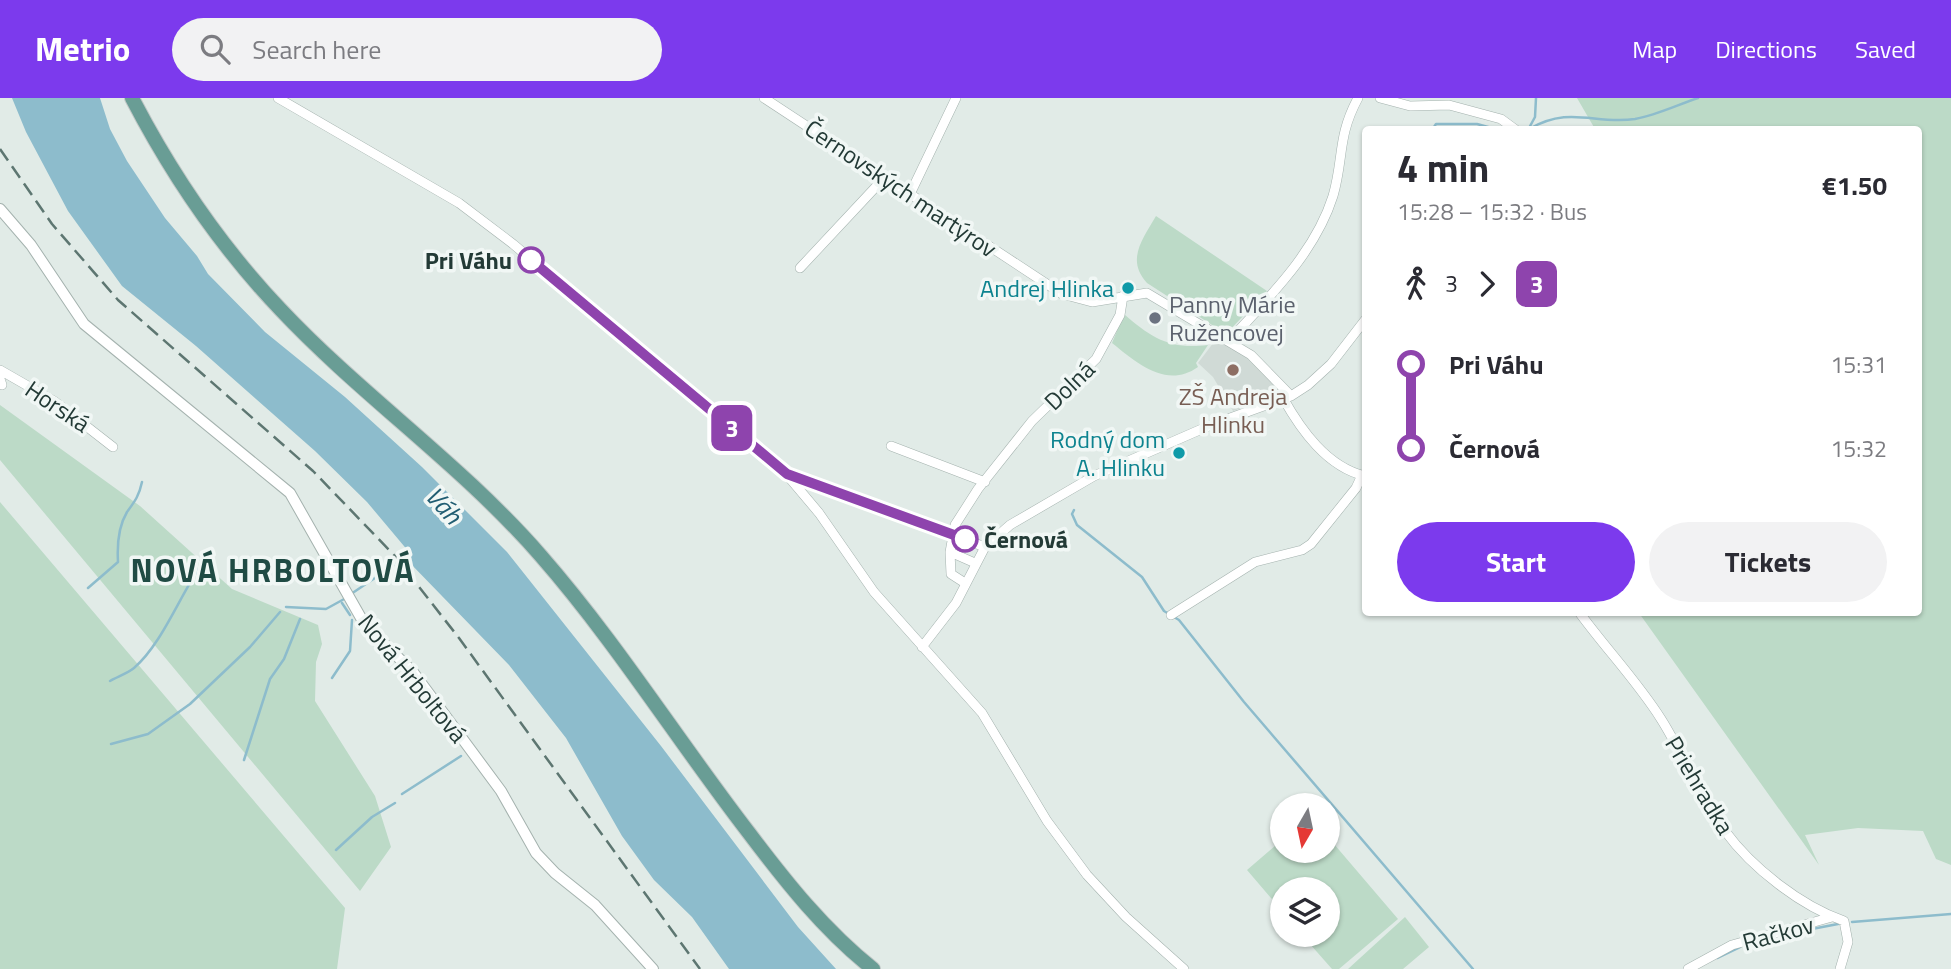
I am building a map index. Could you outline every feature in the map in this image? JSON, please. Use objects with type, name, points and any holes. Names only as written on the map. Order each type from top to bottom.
[{"type":"main road","points":[[132,98],[199,210],[243,267],[298,327],[487,497],[541,555],[593,618],[783,877],[819,919],[873,969]]},
{"type":"street","points":[[278,98],[459,202],[513,244],[787,474],[819,513],[874,593],[982,713],[1048,821],[1087,875],[1126,916],[1184,969]]},
{"type":"street","name":"Černovských martýrov","points":[[764,98],[911,192],[1062,294],[1092,302],[1147,293],[1230,340],[1251,355],[1287,397],[1318,447],[1337,463],[1362,475]]},
{"type":"street","points":[[911,192],[956,98]]},
{"type":"street","points":[[1230,340],[1291,271],[1318,230],[1334,194],[1346,120],[1358,98]]},
{"type":"street","points":[[1380,98],[1409,106],[1449,101],[1501,119],[1513,126]]},
{"type":"street","points":[[800,268],[886,176]]},
{"type":"street","name":"Nová Hrboltová","points":[[0,209],[31,245],[69,305],[93,334],[289,493],[365,625],[414,672],[501,791],[545,864],[595,905],[653,969]]},
{"type":"street","name":"Dolná","points":[[952,534],[955,525],[985,481],[1032,421],[1096,359],[1120,315],[1123,296]]},
{"type":"street","points":[[922,647],[956,603],[985,547],[1010,525],[1094,476],[1211,425],[1287,397],[1308,385],[1331,364],[1362,324]]},
{"type":"street","name":"Horská","points":[[0,370],[54,401],[113,447]]},
{"type":"street","points":[[891,446],[985,481]]},
{"type":"street","points":[[787,474],[985,547]]},
{"type":"street","points":[[1171,615],[1255,562],[1301,550],[1311,544],[1362,477]]},
{"type":"street","points":[[952,534],[951,574],[965,583]]},
{"type":"street","points":[[950,552],[975,563]]},
{"type":"street","name":"Priehradka","points":[[1582,616],[1637,683],[1663,722],[1724,831],[1764,870],[1832,917],[1844,921],[1847,950],[1840,969]]},
{"type":"street","name":"Račkov","points":[[1688,969],[1732,945],[1832,917]]},
{"type":"shaded area","name":"ZŠ Andreja Hlinku","points":[[1217,338],[1250,359],[1285,393],[1233,411],[1213,377],[1198,363]]},
{"type":"green space","points":[[1577,98],[1951,98],[1951,865],[1936,859],[1923,831],[1858,828],[1805,835],[1819,865],[1641,616],[1922,616],[1922,126],[1593,126]]},
{"type":"green space","points":[[1156,216],[1267,291],[1226,334],[1147,283],[1141,275],[1138,250]]},
{"type":"green space","points":[[1124,314],[1143,330],[1172,344],[1208,345],[1196,363],[1198,367],[1186,373],[1164,375],[1132,359],[1112,343]]},
{"type":"green space","points":[[0,405],[140,506],[232,589],[318,625],[322,644],[316,662],[315,701],[375,796],[391,847],[360,891],[0,460]]},
{"type":"green space","points":[[0,502],[345,908],[337,969],[0,969]]},
{"type":"green space","points":[[1270,850],[1270,863],[1340,863],[1340,851],[1398,919],[1339,969],[1332,969],[1313,947],[1340,947],[1340,877],[1270,877],[1270,897],[1247,870]]},
{"type":"green space","points":[[1405,917],[1429,947],[1403,969],[1348,969]]},
{"type":"water","name":"Váh","points":[[12,98],[100,98],[110,129],[127,161],[165,218],[197,256],[208,274],[265,332],[345,397],[422,467],[507,552],[661,746],[798,927],[836,969],[729,969],[692,917],[654,880],[622,836],[566,738],[509,665],[408,561],[409,552],[367,502],[315,451],[196,346],[122,286],[68,211],[26,132]]},
{"type":"waterway","points":[[1530,126],[1535,117],[1536,98]]},
{"type":"waterway","points":[[1535,126],[1570,117],[1635,119],[1698,98]]},
{"type":"waterway","points":[[1435,126],[1484,126]]},
{"type":"waterway","points":[[88,588],[118,562],[120,530],[142,482]]},
{"type":"waterway","points":[[1074,510],[1072,514],[1077,525],[1142,577],[1164,611],[1179,620],[1244,702],[1473,969]]},
{"type":"waterway","points":[[351,594],[409,555]]},
{"type":"waterway","points":[[110,681],[132,670],[154,645],[204,561]]},
{"type":"waterway","points":[[286,607],[326,609],[346,598]]},
{"type":"waterway","points":[[342,603],[350,615]]},
{"type":"waterway","points":[[111,744],[148,734],[190,704],[250,647],[280,612]]},
{"type":"waterway","points":[[244,760],[270,679],[284,659],[300,619]]},
{"type":"waterway","points":[[332,678],[350,651],[352,620]]},
{"type":"waterway","points":[[402,794],[461,756]]},
{"type":"waterway","points":[[336,850],[372,817],[395,803]]},
{"type":"waterway","points":[[1852,922],[1951,914]]},
{"type":"waterway","points":[[1786,934],[1838,924]]},
{"type":"waterway","points":[[1717,958],[1740,947]]},
{"type":"railway","points":[[0,149],[52,224],[118,300],[313,471],[394,555],[459,638],[700,969]]},
{"type":"bus line","name":"3","points":[[531,260],[787,474],[965,539]]},
{"type":"place","name":"Pri Váhu","points":[[531,260]]},
{"type":"place","name":"Andrej Hlinka","points":[[1128,288]]},
{"type":"place","name":"Panny Márie Ružencovej","points":[[1155,318]]},
{"type":"place","name":"ZŠ Andreja Hlinku","points":[[1233,370]]},
{"type":"place","name":"Rodný dom A. Hlinku","points":[[1179,453]]},
{"type":"place","name":"Černová","points":[[965,539]]},
{"type":"district","name":"NOVÁ HRBOLTOVÁ","points":[[273,570]]}]
